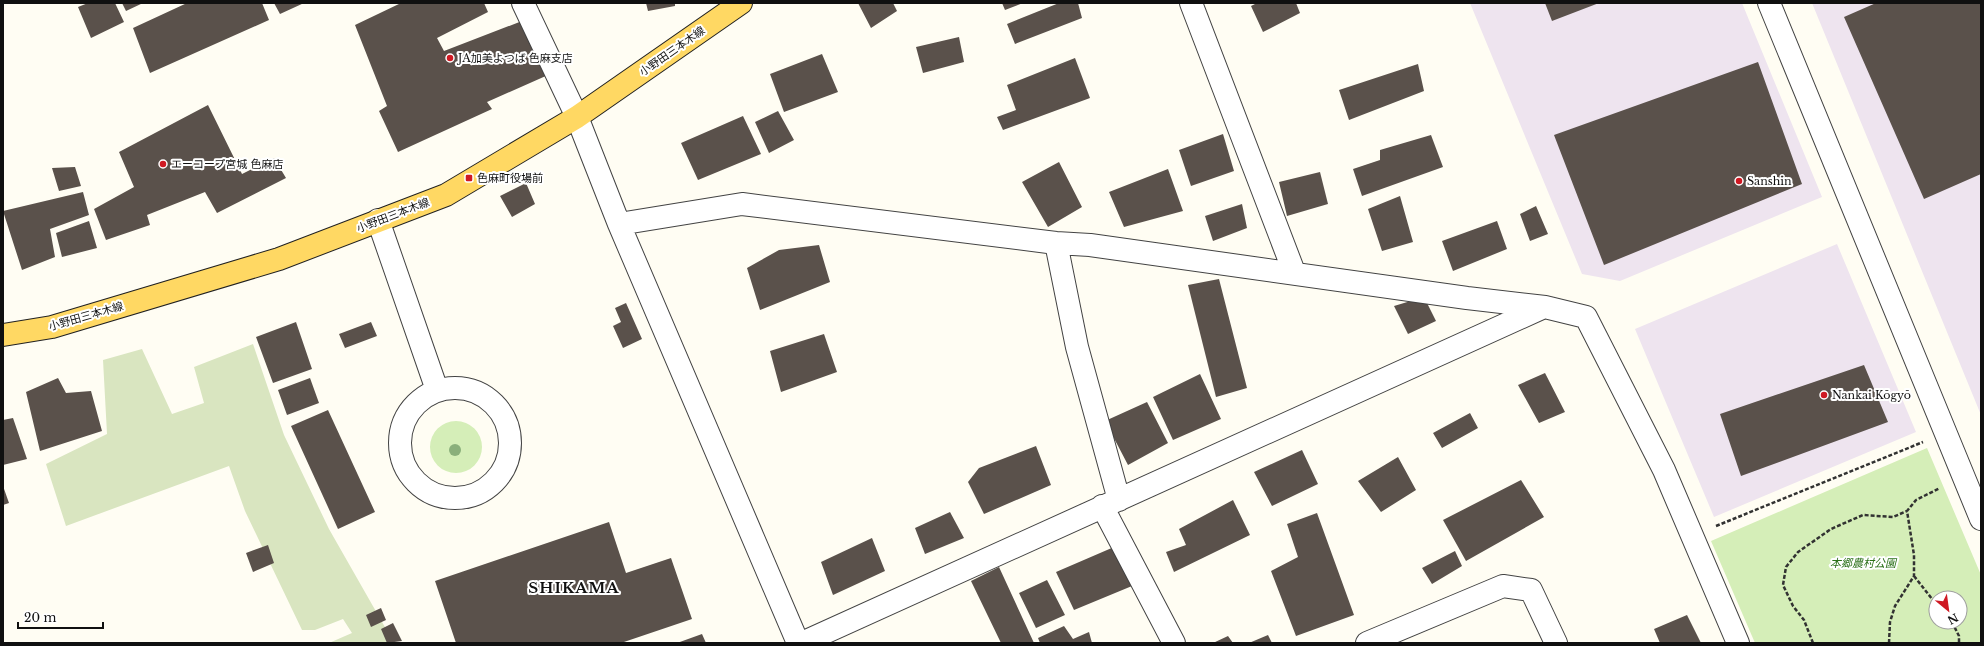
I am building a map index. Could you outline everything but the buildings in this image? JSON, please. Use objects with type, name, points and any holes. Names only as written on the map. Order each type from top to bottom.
[{"type":"main road","name":"小野田三本木線","points":[[3,335],[52,327],[271,261],[446,195],[577,117],[742,3]]},
{"type":"street","points":[[523,3],[577,117],[619,224],[798,643]]},
{"type":"street","points":[[1191,3],[1294,272]]},
{"type":"street","points":[[1770,3],[1981,519]]},
{"type":"street","points":[[619,224],[742,204],[1056,243],[1090,244],[1203,261],[1294,272],[1467,298],[1545,307],[1586,317],[1664,470],[1738,643]]},
{"type":"street","points":[[378,220],[437,390]]},
{"type":"street","points":[[1056,243],[1111,503],[1174,643]]},
{"type":"street","points":[[802,643],[1545,307]]},
{"type":"street","points":[[454,388],[471,390],[486,398],[499,409],[507,424],[510,441],[508,458],[501,474],[487,488],[470,496],[451,498],[432,494],[416,484],[405,469],[399,450],[400,431],[407,414],[420,399],[437,390],[454,388]]},
{"type":"street","points":[[1367,643],[1503,586],[1531,590],[1556,643]]},
{"type":"path","points":[[1692,536],[1945,432]]},
{"type":"path","points":[[1813,643],[1804,620],[1793,606],[1784,584],[1786,567],[1798,552],[1832,529],[1863,515],[1893,518],[1907,511],[1916,500],[1964,478]]},
{"type":"path","points":[[1889,643],[1890,622],[1894,606],[1914,576],[1914,549],[1907,511]]},
{"type":"path","points":[[1914,576],[1928,594]]},
{"type":"path","points":[[1956,630],[1959,636],[1959,643]]},
{"type":"shaded area","points":[[1470,3],[1742,3],[1822,197],[1620,281],[1582,274]]},
{"type":"shaded area","points":[[1812,3],[1981,3],[1981,415]]},
{"type":"shaded area","points":[[1837,244],[1916,432],[1714,517],[1635,329]]},
{"type":"green space","points":[[253,344],[284,435],[329,529],[394,643],[329,643],[352,633],[343,619],[315,630],[302,630],[245,511],[229,466],[66,526],[46,464],[107,434],[103,360],[142,349],[172,414],[204,403],[194,367]]},
{"type":"green space","points":[[456,421],[466,423],[474,429],[480,437],[482,447],[480,457],[474,465],[466,471],[456,473],[446,471],[438,465],[432,457],[430,447],[432,437],[438,429],[446,423]]},
{"type":"green space","name":"本郷農村公園","points":[[1927,448],[1981,575],[1981,643],[1755,643],[1711,541]]},
{"type":"place","name":"JA加美よつば 色麻支店","points":[[450,58]]},
{"type":"place","name":"エーコープ宮城 色麻店","points":[[163,164]]},
{"type":"place","name":"色麻町役場前","points":[[469,178]]},
{"type":"place","name":"Sanshin","points":[[1739,181]]},
{"type":"place","name":"Nankai Kōgyō","points":[[1824,395]]},
{"type":"district","name":"SHIKAMA","points":[[574,588]]}]
